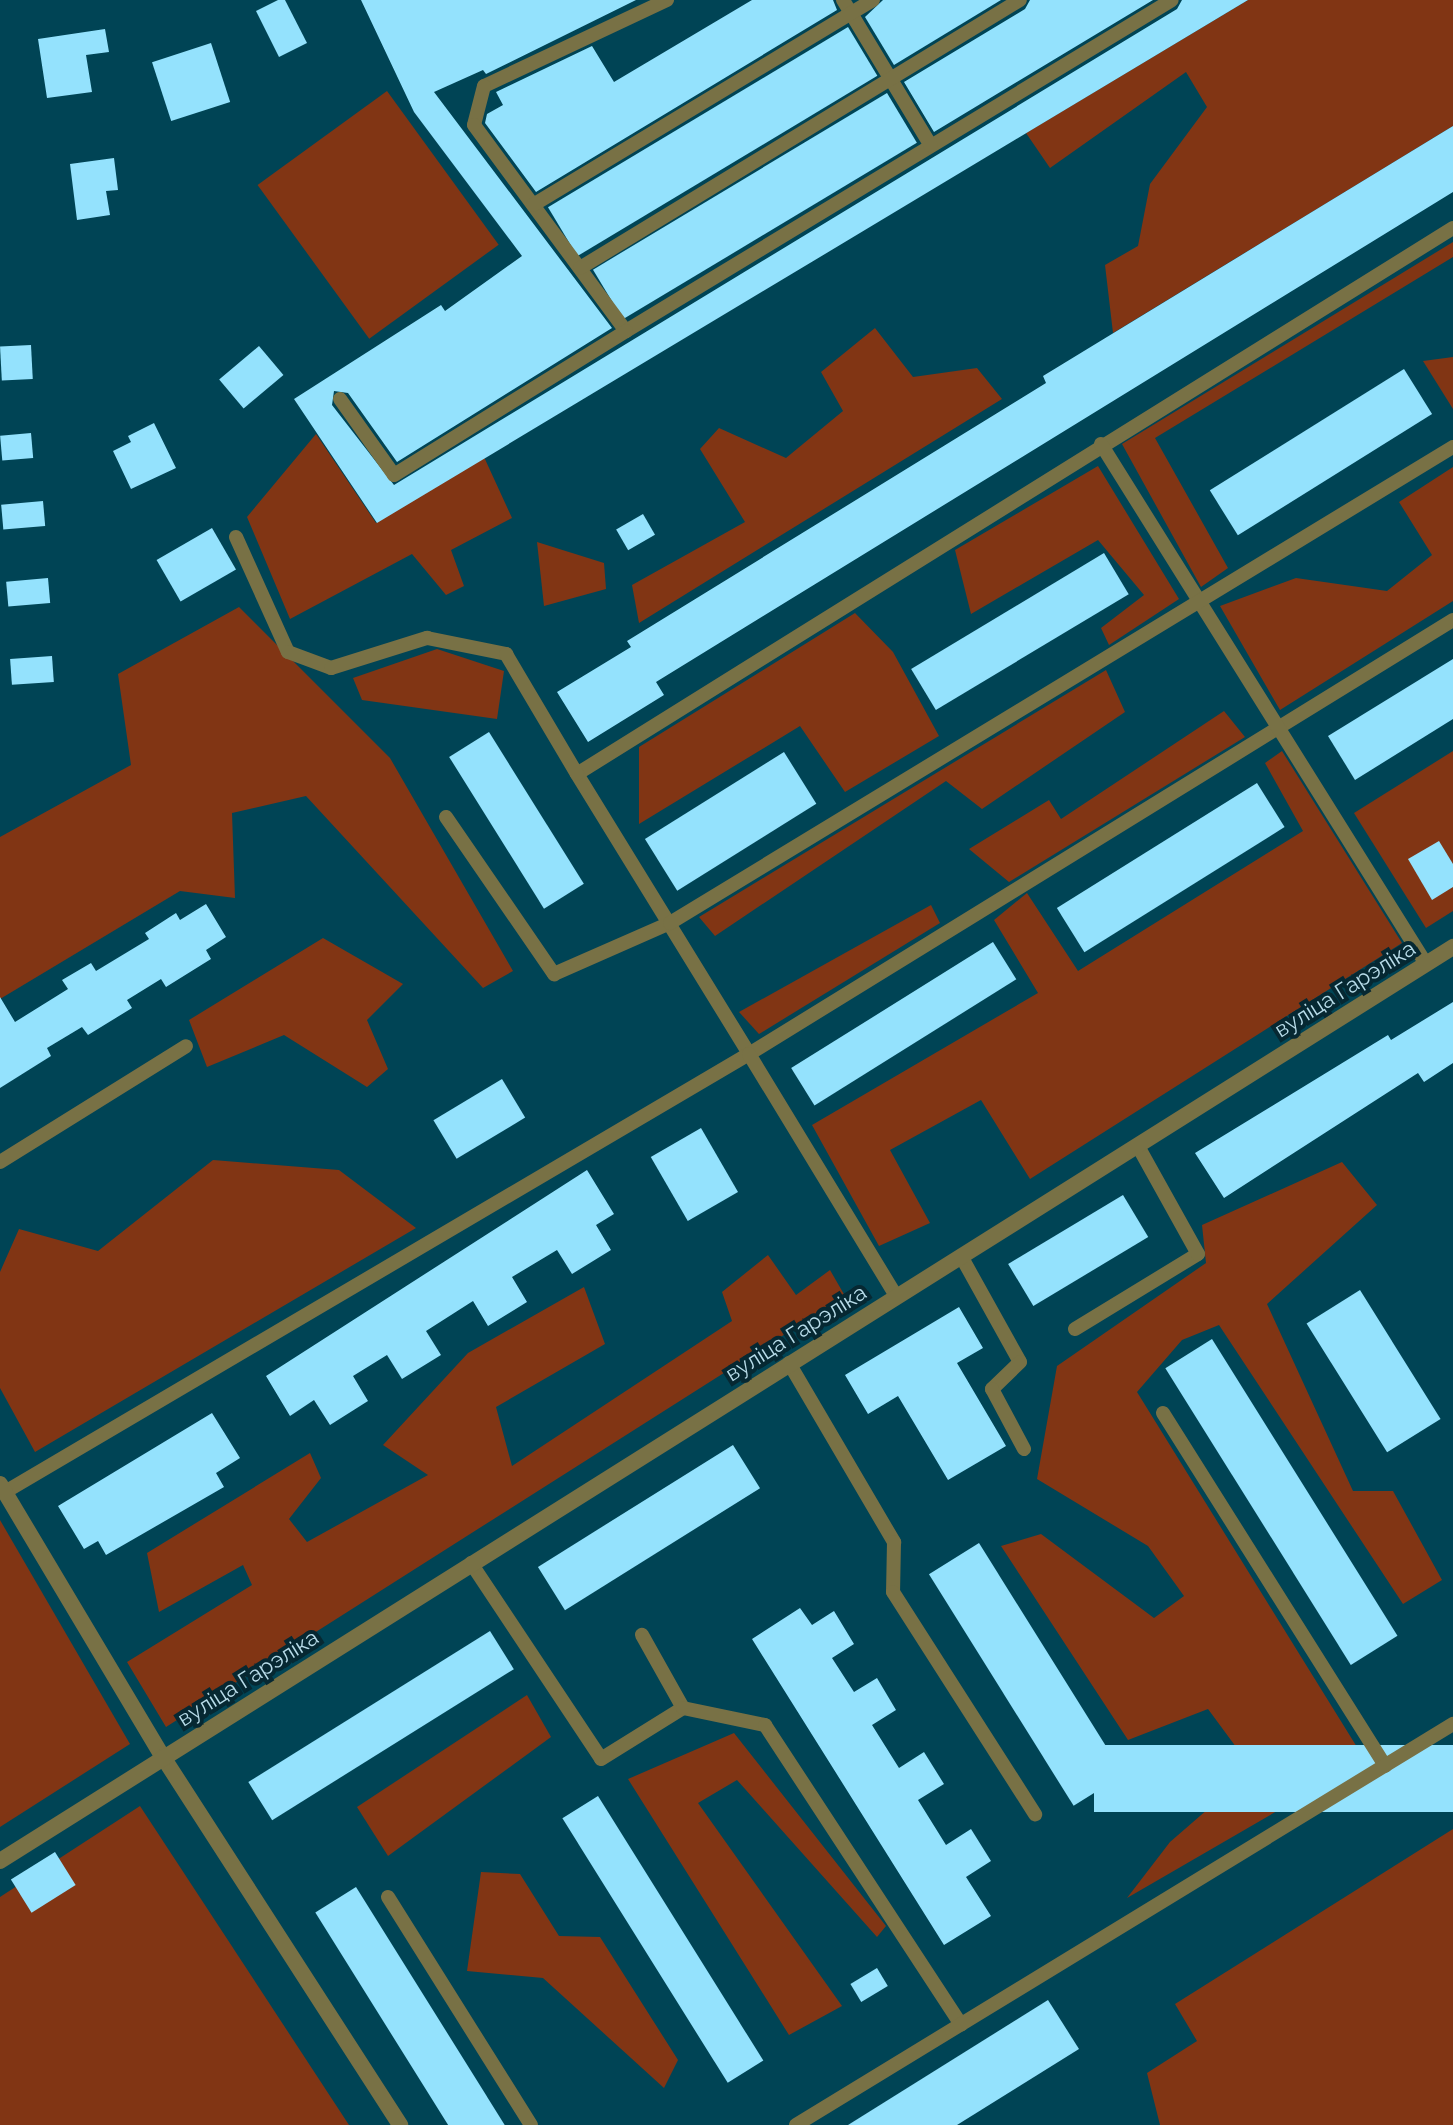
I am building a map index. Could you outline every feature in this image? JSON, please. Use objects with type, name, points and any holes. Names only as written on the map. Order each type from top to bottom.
[{"type":"street","name":"вуліца Гарэліка","points":[[0,1861],[1453,947]]},
{"type":"street","name":"вуліца Гарэліка","points":[[2,1488],[163,1757],[400,2125]]},
{"type":"lane","points":[[626,331],[474,125],[484,86],[667,0]]},
{"type":"lane","points":[[533,205],[847,7],[873,0]]},
{"type":"lane","points":[[580,268],[1020,0]]},
{"type":"lane","points":[[340,399],[394,475],[1172,0]]},
{"type":"lane","points":[[847,7],[931,146]]},
{"type":"lane","points":[[577,774],[1101,444],[1453,228]]},
{"type":"lane","points":[[1101,444],[1426,964]]},
{"type":"lane","points":[[446,817],[554,974],[670,923],[1453,447]]},
{"type":"lane","points":[[236,537],[288,652],[331,668],[427,638],[506,654],[896,1296]]},
{"type":"lane","points":[[2,1488],[749,1054],[1453,620]]},
{"type":"lane","points":[[0,1162],[186,1046]]},
{"type":"lane","points":[[1075,1329],[1198,1254],[1138,1146]]},
{"type":"lane","points":[[961,1256],[1020,1362],[992,1389],[1024,1449]]},
{"type":"lane","points":[[789,1363],[894,1542],[893,1592],[1035,1814]]},
{"type":"lane","points":[[1163,1413],[1385,1766]]},
{"type":"lane","points":[[471,1563],[601,1759],[683,1708],[765,1725],[961,2024]]},
{"type":"lane","points":[[642,1635],[683,1708]]},
{"type":"lane","points":[[796,2125],[1453,1724]]},
{"type":"lane","points":[[388,1897],[531,2125]]},
{"type":"shaded area","points":[[1248,0],[1453,0],[1453,126],[1113,333],[1105,265],[1138,246],[1150,184],[1207,107],[1186,72],[1050,168],[1026,133]]},
{"type":"shaded area","points":[[387,91],[499,245],[369,339],[258,185]]},
{"type":"shaded area","points":[[1453,242],[1453,257],[1155,438],[1228,568],[1201,587],[1122,444]]},
{"type":"shaded area","points":[[875,328],[913,377],[977,368],[1002,399],[639,623],[632,585],[745,522],[700,449],[719,428],[786,458],[843,411],[821,372]]},
{"type":"shaded area","points":[[1453,357],[1453,409],[1423,361]]},
{"type":"shaded area","points":[[316,434],[376,523],[484,457],[512,518],[451,550],[464,586],[446,595],[412,554],[290,619],[247,517]]},
{"type":"shaded area","points":[[1098,466],[1179,599],[1109,645],[1101,628],[1144,595],[1098,540],[971,614],[955,550]]},
{"type":"shaded area","points":[[1453,467],[1453,601],[1280,710],[1220,606],[1296,578],[1387,591],[1432,555],[1399,502]]},
{"type":"shaded area","points":[[537,542],[604,563],[606,589],[544,606]]},
{"type":"shaded area","points":[[239,607],[390,758],[513,971],[483,988],[306,796],[232,813],[235,898],[180,891],[0,999],[0,837],[131,765],[118,674]]},
{"type":"shaded area","points":[[855,613],[893,652],[939,736],[845,792],[800,726],[639,824],[639,747]]},
{"type":"shaded area","points":[[437,649],[504,671],[497,719],[362,700],[353,678]]},
{"type":"shaded area","points":[[1106,670],[1125,712],[982,809],[946,781],[715,936],[699,917]]},
{"type":"shaded area","points":[[1224,711],[1245,737],[1009,882],[969,849],[1049,800],[1061,819]]},
{"type":"shaded area","points":[[1282,751],[1402,943],[1030,1179],[981,1100],[890,1150],[930,1223],[879,1246],[812,1125],[1038,993],[994,920],[1027,893],[1078,971],[1303,831],[1265,763]]},
{"type":"shaded area","points":[[1453,751],[1453,911],[1426,928],[1354,813]]},
{"type":"shaded area","points":[[931,905],[940,923],[759,1034],[739,1012]]},
{"type":"shaded area","points":[[323,938],[403,984],[367,1020],[388,1069],[367,1087],[284,1035],[207,1067],[189,1020]]},
{"type":"shaded area","points":[[213,1160],[339,1170],[416,1228],[35,1452],[0,1388],[0,1272],[19,1229],[98,1251]]},
{"type":"shaded area","points":[[1342,1162],[1377,1205],[1267,1304],[1353,1491],[1393,1491],[1442,1580],[1403,1604],[1219,1325],[1182,1340],[1137,1392],[1365,1760],[1127,1898],[1170,1842],[1253,1770],[1208,1709],[1128,1740],[1001,1546],[1041,1534],[1154,1618],[1184,1596],[1148,1546],[1037,1479],[1057,1366],[1206,1263],[1202,1225]]},
{"type":"shaded area","points":[[768,1255],[796,1295],[830,1270],[845,1296],[166,1727],[127,1662],[252,1585],[243,1565],[159,1612],[147,1553],[310,1453],[321,1478],[289,1519],[307,1542],[428,1475],[383,1445],[468,1353],[584,1287],[605,1344],[496,1407],[512,1466],[732,1321],[722,1292]]},
{"type":"shaded area","points":[[0,1520],[130,1744],[0,1827]]},
{"type":"shaded area","points":[[527,1695],[551,1737],[388,1856],[357,1807]]},
{"type":"shaded area","points":[[734,1733],[886,1926],[877,1937],[737,1780],[698,1803],[842,2006],[789,2035],[628,1779]]},
{"type":"shaded area","points":[[140,1806],[349,2125],[0,2125],[0,1897]]},
{"type":"shaded area","points":[[1453,1829],[1453,2125],[1160,2125],[1147,2073],[1197,2041],[1175,2004]]},
{"type":"shaded area","points":[[481,1872],[520,1874],[559,1936],[600,1937],[678,2060],[664,2088],[543,1978],[467,1971]]},
{"type":"building","points":[[278,0],[285,0],[307,43],[279,57],[256,11]]},
{"type":"building","points":[[361,0],[636,0],[486,74],[483,70],[434,92],[612,328],[397,462],[348,393],[334,391],[332,405],[394,485],[1177,9],[1182,0],[1248,0],[377,523],[294,399],[441,305],[445,311],[522,256],[414,112]]},
{"type":"building","points":[[752,0],[833,0],[837,10],[536,192],[485,123],[487,114],[503,105],[496,92],[592,46],[614,82]]},
{"type":"building","points":[[883,0],[1001,0],[894,65],[865,17]]},
{"type":"building","points":[[1030,0],[1153,0],[934,132],[904,82],[1025,9]]},
{"type":"building","points":[[848,27],[877,76],[577,256],[548,207]]},
{"type":"building","points":[[105,29],[109,52],[86,55],[92,92],[47,98],[38,39]]},
{"type":"building","points":[[211,43],[230,102],[171,121],[152,62]]},
{"type":"building","points":[[887,93],[917,143],[623,319],[593,270]]},
{"type":"building","points":[[1453,126],[1453,192],[656,682],[664,695],[588,742],[557,692],[631,647],[627,641],[1046,383],[1043,376]]},
{"type":"building","points":[[114,158],[118,190],[106,191],[110,215],[77,220],[70,164]]},
{"type":"building","points":[[31,345],[33,379],[2,381],[0,347]]},
{"type":"building","points":[[259,346],[283,375],[244,409],[219,379]]},
{"type":"building","points":[[1404,369],[1432,414],[1238,535],[1210,490]]},
{"type":"building","points":[[154,423],[176,468],[131,489],[113,451],[131,442],[128,436]]},
{"type":"building","points":[[31,433],[33,458],[2,461],[0,436]]},
{"type":"building","points":[[43,501],[45,526],[3,530],[1,505]]},
{"type":"building","points":[[643,514],[655,535],[628,550],[616,530]]},
{"type":"building","points":[[212,528],[236,570],[181,602],[157,560]]},
{"type":"building","points":[[1104,553],[1129,594],[936,710],[911,669]]},
{"type":"building","points":[[48,578],[50,603],[8,607],[6,582]]},
{"type":"building","points":[[52,656],[54,682],[12,685],[10,659]]},
{"type":"building","points":[[1453,659],[1453,719],[1355,780],[1328,736]]},
{"type":"building","points":[[489,732],[584,884],[544,909],[449,757]]},
{"type":"building","points":[[784,752],[816,804],[677,891],[645,839]]},
{"type":"building","points":[[1257,783],[1285,827],[1084,952],[1057,908]]},
{"type":"building","points":[[1439,841],[1453,864],[1453,887],[1432,900],[1408,859]]},
{"type":"building","points":[[206,904],[226,937],[206,950],[211,959],[166,987],[161,979],[127,1000],[132,1008],[88,1035],[82,1027],[47,1048],[51,1056],[0,1088],[0,997],[15,1022],[68,989],[62,980],[91,963],[96,971],[149,939],[145,933],[176,913],[180,920]]},
{"type":"building","points":[[993,942],[1016,979],[814,1105],[791,1068]]},
{"type":"building","points":[[1453,1002],[1453,1063],[1424,1082],[1418,1073],[1224,1198],[1195,1153],[1388,1035],[1391,1040]]},
{"type":"building","points":[[502,1079],[525,1118],[457,1159],[433,1120]]},
{"type":"building","points":[[701,1128],[738,1192],[688,1221],[651,1157]]},
{"type":"building","points":[[587,1170],[614,1214],[596,1225],[611,1250],[572,1274],[557,1250],[512,1277],[527,1302],[488,1326],[473,1301],[426,1331],[441,1355],[402,1379],[387,1355],[353,1376],[368,1401],[330,1425],[314,1400],[290,1416],[266,1376]]},
{"type":"building","points":[[1123,1195],[1148,1237],[1033,1306],[1008,1264]]},
{"type":"building","points":[[1360,1290],[1441,1419],[1387,1452],[1307,1323]]},
{"type":"building","points":[[959,1307],[983,1348],[957,1363],[1006,1446],[948,1480],[898,1396],[868,1414],[845,1375]]},
{"type":"building","points":[[1212,1339],[1397,1636],[1351,1665],[1165,1368]]},
{"type":"building","points":[[212,1413],[240,1458],[216,1473],[224,1487],[106,1555],[98,1541],[84,1549],[58,1506]]},
{"type":"building","points":[[733,1445],[760,1488],[565,1610],[538,1567]]},
{"type":"building","points":[[979,1543],[1124,1775],[1074,1806],[929,1574]]},
{"type":"building","points":[[800,1608],[812,1625],[834,1611],[854,1644],[832,1658],[854,1692],[877,1678],[896,1710],[872,1725],[899,1768],[924,1752],[944,1784],[918,1800],[946,1845],[971,1829],[991,1861],[966,1877],[991,1916],[944,1945],[752,1639]]},
{"type":"building","points":[[490,1631],[514,1669],[272,1820],[248,1782]]},
{"type":"building","points":[[1094,1745],[1453,1745],[1453,1812],[1094,1812]]},
{"type":"building","points":[[598,1796],[763,2061],[728,2083],[562,1818]]},
{"type":"building","points":[[55,1852],[76,1885],[32,1913],[11,1880]]},
{"type":"building","points":[[356,1887],[505,2125],[448,2125],[315,1912]]},
{"type":"building","points":[[877,1968],[888,1986],[861,2002],[850,1984]]},
{"type":"building","points":[[1048,2000],[1079,2049],[957,2125],[848,2125]]}]
